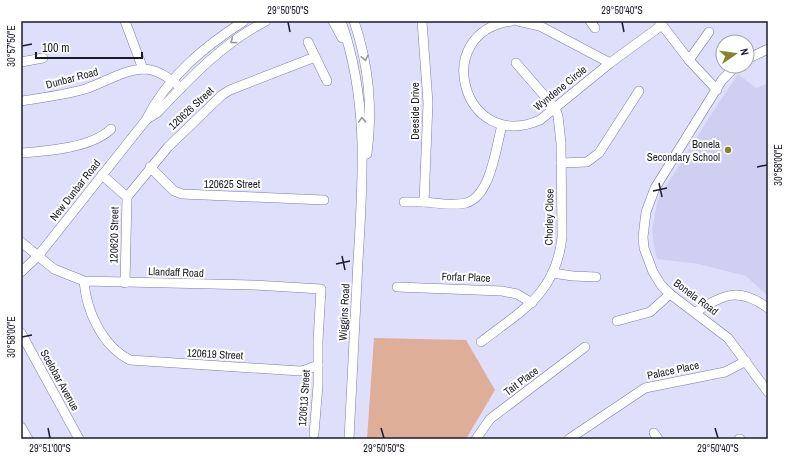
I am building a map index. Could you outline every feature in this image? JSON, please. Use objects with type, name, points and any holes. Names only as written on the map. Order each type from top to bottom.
[{"type":"street","points":[[125,21],[143,69],[156,71],[181,88],[233,41],[266,21]]},
{"type":"street","points":[[172,81],[194,58],[244,21]]},
{"type":"street","points":[[333,21],[351,56]]},
{"type":"street","name":"Wiggins Road","points":[[341,21],[359,88],[362,118],[362,187],[349,439]]},
{"type":"street","name":"Wiggins Road","points":[[354,21],[366,64],[371,104],[370,133],[362,187]]},
{"type":"street","name":"Deeside Drive","points":[[422,21],[428,103],[424,202]]},
{"type":"street","name":"Wyndene Circle","points":[[512,21],[498,24],[484,31],[470,46],[463,66],[464,87],[470,100],[489,120],[502,125],[515,126],[530,124],[540,120],[660,23]]},
{"type":"street","name":"Wyndene Circle","points":[[518,21],[540,26],[610,63]]},
{"type":"street","points":[[660,23],[689,60],[717,90]]},
{"type":"street","points":[[689,60],[709,32]]},
{"type":"street","points":[[308,42],[327,81]]},
{"type":"street","points":[[755,55],[768,49]]},
{"type":"street","name":"120626 Street","points":[[127,197],[150,167],[187,126],[222,95],[230,90],[315,57]]},
{"type":"street","points":[[21,62],[43,58]]},
{"type":"street","points":[[516,63],[555,108]]},
{"type":"street","name":"Dunbar Road","points":[[21,101],[50,97],[85,89],[130,72],[143,69]]},
{"type":"street","name":"Bonela Road","points":[[728,74],[722,80],[658,183],[646,212],[643,237],[644,248],[653,272],[661,285],[670,294],[696,312],[728,338],[768,392]]},
{"type":"street","name":"New Dunbar Road","points":[[21,272],[38,256],[146,120],[152,107],[172,81]]},
{"type":"street","name":"New Dunbar Road","points":[[146,120],[157,113],[181,88]]},
{"type":"street","points":[[561,163],[587,162],[599,153],[639,91]]},
{"type":"street","name":"Chorley Close","points":[[481,342],[532,303],[542,292],[558,260],[562,237],[561,163],[560,129],[555,108]]},
{"type":"street","points":[[404,202],[467,203],[481,194],[488,178],[502,125]]},
{"type":"street","points":[[21,153],[43,151],[97,139],[111,129]]},
{"type":"street","name":"120625 Street","points":[[150,167],[174,191],[182,194],[324,200]]},
{"type":"street","name":"120620 Street","points":[[102,175],[127,197],[125,283]]},
{"type":"street","name":"Llandaff Road","points":[[21,242],[54,269],[84,281],[253,285],[321,289],[318,364]]},
{"type":"street","points":[[552,273],[596,277]]},
{"type":"street","name":"120619 Street","points":[[84,281],[89,309],[107,341],[115,351],[130,360],[300,370],[308,370],[318,364]]},
{"type":"street","name":"Forfar Place","points":[[397,286],[502,291],[517,294],[532,303]]},
{"type":"street","points":[[617,321],[650,312],[670,294]]},
{"type":"street","points":[[696,312],[717,299],[731,295],[746,297],[768,308]]},
{"type":"street","name":"Scelobar Avenue","points":[[21,333],[79,439]]},
{"type":"street","name":"Tait Place","points":[[476,439],[490,419],[585,347]]},
{"type":"street","name":"Palace Place","points":[[569,439],[645,388],[725,372],[746,362]]},
{"type":"street","name":"120613 Street","points":[[314,434],[318,386],[318,364]]},
{"type":"street","points":[[21,427],[28,439]]},
{"type":"shaded area","name":"Bonela Secondary School","points":[[738,74],[756,88],[768,83],[768,296],[746,276],[699,264],[657,259],[652,230],[658,199]]},
{"type":"shaded area","points":[[374,338],[466,340],[495,390],[466,439],[367,439]]},
{"type":"place","name":"Bonela Secondary School","points":[[728,150]]}]
